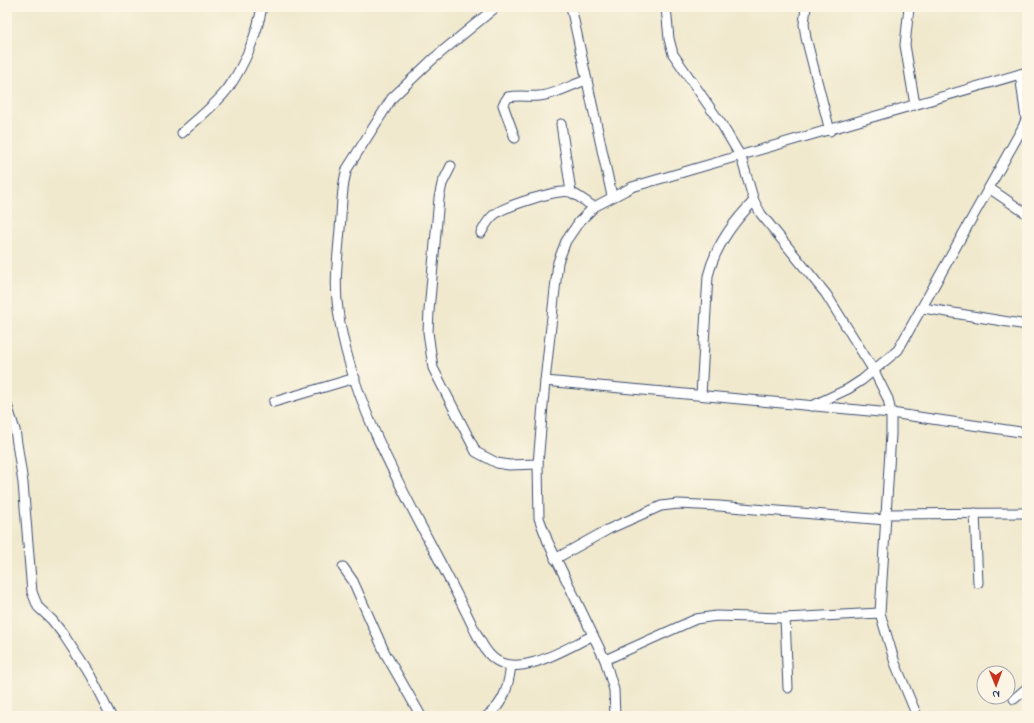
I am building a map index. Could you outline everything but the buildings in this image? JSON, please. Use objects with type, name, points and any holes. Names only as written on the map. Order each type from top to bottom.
[{"type":"street","points":[[182,133],[228,88],[248,52],[259,21],[262,7]]},
{"type":"street","points":[[496,7],[433,59],[392,98],[347,169],[343,182],[336,292],[341,330],[365,408],[383,449],[475,631],[493,658],[512,666],[535,663],[592,636]]},
{"type":"street","points":[[571,7],[612,196]]},
{"type":"street","points":[[666,7],[669,39],[673,54],[722,125],[741,157],[754,201],[761,214],[826,294],[874,371],[888,399],[891,413],[880,614],[895,663],[917,716]]},
{"type":"street","points":[[806,7],[804,24],[806,38],[830,131]]},
{"type":"street","points":[[909,7],[905,45],[915,105]]},
{"type":"street","points":[[615,716],[614,690],[605,660],[555,559],[539,518],[538,464],[545,381],[558,262],[566,241],[579,222],[594,207],[612,196],[632,187],[741,157],[1024,73],[1024,123],[923,308],[898,350],[874,371],[848,389],[811,406]]},
{"type":"street","points":[[515,138],[503,105],[508,97],[518,95],[539,96],[554,93],[566,86],[587,80]]},
{"type":"street","points":[[561,124],[570,192]]},
{"type":"street","points":[[451,166],[442,184],[439,198],[430,292],[428,332],[433,368],[476,452],[497,463],[509,465],[538,464]]},
{"type":"street","points":[[989,188],[1027,214]]},
{"type":"street","points":[[481,234],[489,219],[507,207],[557,193],[570,192],[594,207]]},
{"type":"street","points":[[701,395],[706,300],[711,263],[726,235],[754,201]]},
{"type":"street","points":[[923,308],[1027,325]]},
{"type":"street","points":[[274,402],[355,378]]},
{"type":"street","points":[[545,381],[891,413],[1027,433]]},
{"type":"street","points":[[7,405],[15,430],[23,483],[32,592],[38,607],[52,620],[63,634],[90,675],[112,716]]},
{"type":"street","points":[[555,559],[609,529],[661,506],[678,504],[885,517],[975,513],[1027,513]]},
{"type":"street","points":[[975,513],[978,583]]},
{"type":"street","points":[[343,567],[353,581],[385,653],[420,716]]},
{"type":"street","points":[[605,660],[696,619],[716,616],[785,618],[880,614]]},
{"type":"street","points":[[785,618],[788,688]]},
{"type":"street","points":[[488,716],[503,700],[512,666]]},
{"type":"street","points":[[1016,697],[1027,688]]}]
